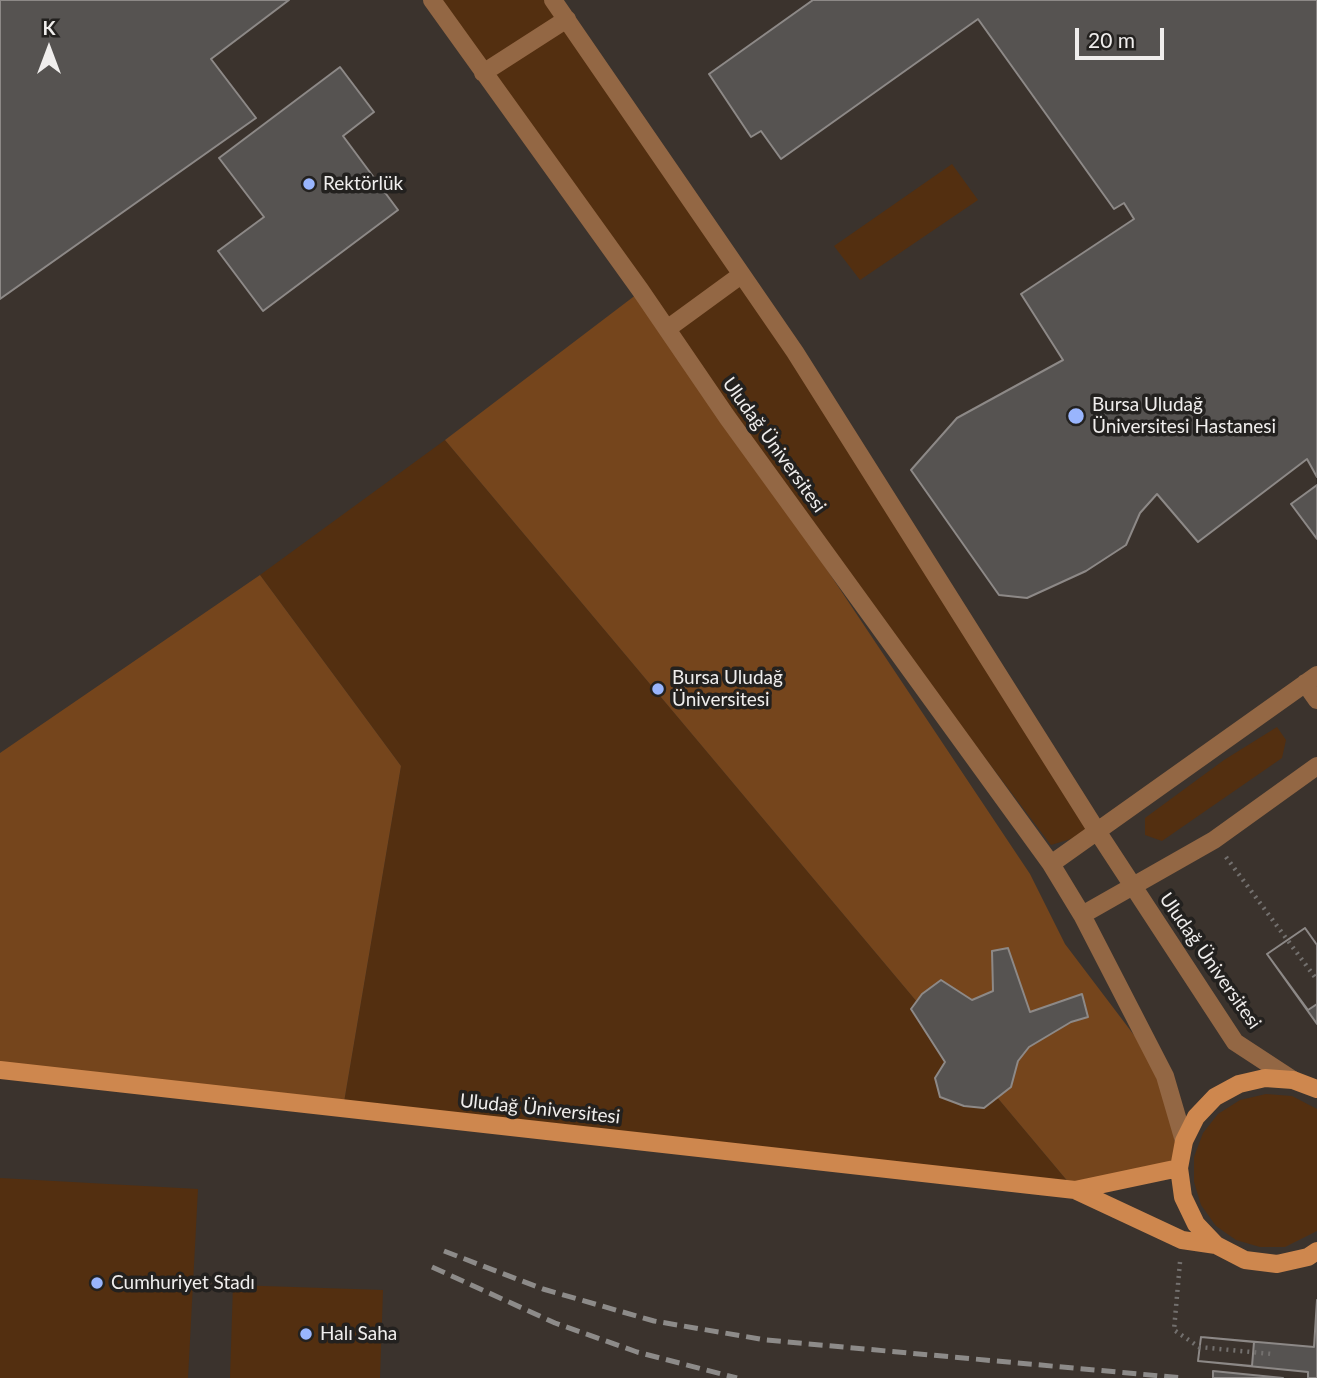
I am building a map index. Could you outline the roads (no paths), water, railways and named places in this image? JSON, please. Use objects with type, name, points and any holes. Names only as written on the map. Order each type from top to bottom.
[{"type":"main road","name":"Uludağ Üniversitesi","points":[[0,1070],[1076,1190],[1179,1168]]},
{"type":"main road","points":[[1317,1089],[1293,1080],[1265,1078],[1239,1084],[1227,1090],[1215,1097],[1196,1117],[1184,1141],[1179,1168],[1183,1197],[1196,1224],[1216,1245],[1245,1260],[1277,1264],[1308,1257],[1317,1251]]},
{"type":"main road","name":"Uludağ Üniversitesi","points":[[1076,1190],[1182,1240],[1216,1245]]},
{"type":"street","name":"Uludağ Üniversitesi","points":[[432,0],[667,329],[727,418],[1051,864],[1082,915],[1166,1076],[1184,1141]]},
{"type":"street","name":"Uludağ Üniversitesi","points":[[553,0],[795,352],[1097,831],[1235,1042],[1293,1080]]},
{"type":"street","points":[[483,73],[567,19]]},
{"type":"street","points":[[667,329],[741,275]]},
{"type":"street","points":[[1051,864],[1311,679],[1317,700]]},
{"type":"street","name":"Uludağ Üniversitesi","points":[[1082,915],[1132,884],[1214,840],[1317,766]]},
{"type":"railway","points":[[444,1251],[543,1289],[654,1321],[766,1340],[1183,1378]]},
{"type":"railway","points":[[432,1267],[555,1323],[637,1352],[737,1378]]},
{"type":"place","name":"Rektörlük","points":[[309,184]]},
{"type":"place","name":"Bursa Uludağ Üniversitesi Hastanesi","points":[[1076,416]]},
{"type":"place","name":"Bursa Uludağ Üniversitesi","points":[[658,689]]},
{"type":"place","name":"Cumhuriyet Stadı","points":[[97,1283]]},
{"type":"place","name":"Halı Saha","points":[[306,1334]]}]
